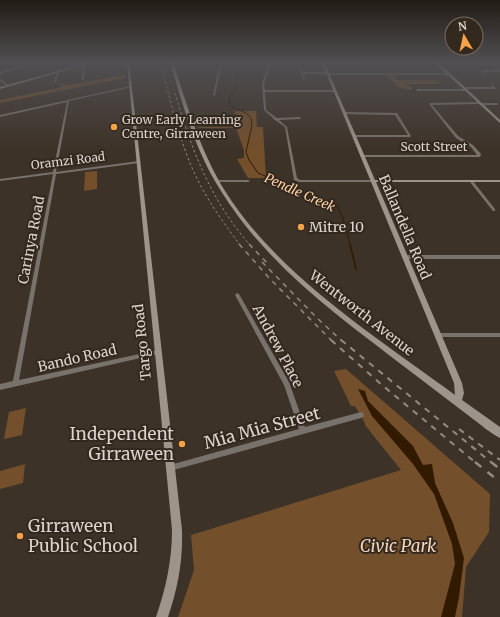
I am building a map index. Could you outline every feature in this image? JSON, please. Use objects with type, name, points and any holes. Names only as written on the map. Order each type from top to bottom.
[{"type":"street","points":[[0,116],[109,91]]},
{"type":"street","name":"Targo Road","points":[[131,91],[177,530],[178,554],[173,587],[162,617]]},
{"type":"street","name":"Wentworth Avenue","points":[[181,91],[201,149],[218,181],[231,202],[281,262],[329,306],[500,432]]},
{"type":"street","points":[[214,95],[215,91]]},
{"type":"street","points":[[335,91],[264,91],[265,110],[286,127],[295,179],[299,181],[500,181]]},
{"type":"street","name":"Ballandella Road","points":[[335,91],[460,387],[460,396],[457,401]]},
{"type":"street","points":[[467,91],[500,121]]},
{"type":"street","name":"Carinya Road","points":[[15,384],[68,100]]},
{"type":"street","points":[[480,103],[497,104]]},
{"type":"street","name":"Scott Street","points":[[362,156],[479,156],[473,146],[457,136],[430,104],[480,103]]},
{"type":"street","points":[[344,114],[396,114],[410,136],[354,136]]},
{"type":"street","points":[[275,119],[300,118]]},
{"type":"street","name":"Oramzi Road","points":[[0,180],[138,162]]},
{"type":"street","points":[[218,181],[248,181]]},
{"type":"street","points":[[471,181],[494,210]]},
{"type":"street","points":[[405,257],[500,257]]},
{"type":"street","name":"Andrew Place","points":[[237,295],[287,384],[303,430]]},
{"type":"street","points":[[438,335],[500,336]]},
{"type":"street","name":"Bando Road","points":[[0,387],[158,352]]},
{"type":"street","name":"Mia Mia Street","points":[[170,468],[303,430],[361,416]]},
{"type":"green space","points":[[45,91],[61,91],[0,103],[0,100]]},
{"type":"green space","points":[[235,111],[256,111],[257,127],[263,127],[266,178],[248,178],[237,159],[244,158],[244,150],[236,128],[198,127],[242,127],[242,124],[235,123],[236,120],[238,120],[238,115],[235,114]]},
{"type":"green space","points":[[97,171],[97,189],[84,191],[85,172]]},
{"type":"green space","name":"Civic Park","points":[[346,369],[490,494],[489,532],[466,567],[462,617],[178,617],[194,570],[191,535],[401,470],[365,425],[355,406],[351,406],[334,371]]},
{"type":"green space","points":[[26,408],[22,435],[4,439],[9,412]]},
{"type":"green space","points":[[25,464],[23,483],[0,489],[0,471]]},
{"type":"shaded area","points":[[358,389],[365,391],[368,401],[413,446],[423,465],[432,464],[435,483],[453,523],[464,558],[455,617],[441,617],[455,564],[452,544],[434,494],[413,464],[372,416]]},
{"type":"waterway","name":"Pendle Creek","points":[[235,91],[229,97],[230,106],[246,113],[251,118],[252,125],[246,152],[249,160],[258,173],[338,207],[343,218],[350,245]]},
{"type":"waterway","name":"Pendle Creek","points":[[350,244],[356,269]]},
{"type":"railway","points":[[168,91],[179,130],[193,170],[214,209],[240,245]]},
{"type":"railway","points":[[175,93],[188,135],[204,174],[224,210],[250,245]]},
{"type":"railway","points":[[239,244],[271,280],[331,340]]},
{"type":"railway","points":[[249,244],[268,264]]},
{"type":"railway","points":[[262,262],[318,319],[342,341]]},
{"type":"railway","points":[[331,340],[382,385],[476,463]]},
{"type":"railway","points":[[341,340],[492,463]]},
{"type":"railway","points":[[459,429],[500,460]]},
{"type":"railway","points":[[475,462],[500,482]]},
{"type":"railway","points":[[491,462],[500,469]]},
{"type":"place","name":"Grow Early Learning Centre, Girraween","points":[[114,127]]},
{"type":"place","name":"Mitre 10","points":[[301,227]]},
{"type":"place","name":"Independent Girraween","points":[[182,444]]},
{"type":"place","name":"Girraween Public School","points":[[20,536]]}]
